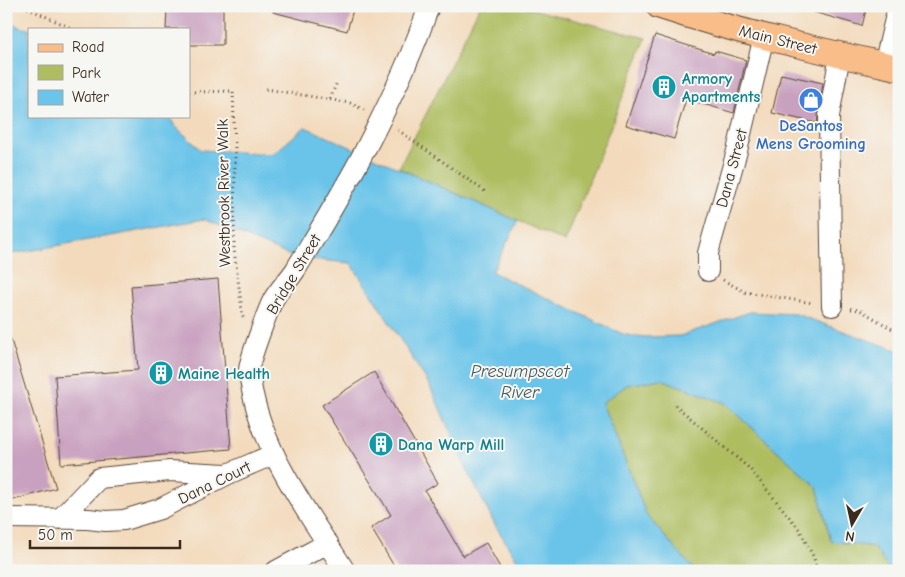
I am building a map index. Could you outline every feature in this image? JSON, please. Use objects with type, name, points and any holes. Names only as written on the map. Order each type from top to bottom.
[{"type":"main road","name":"Main Street","points":[[659,6],[692,11],[764,36],[891,66]]},
{"type":"street","name":"Bridge Street","points":[[345,571],[298,498],[274,454],[259,417],[249,369],[274,299],[294,272],[366,148],[416,44],[429,6]]},
{"type":"street","points":[[891,66],[896,15],[899,16]]},
{"type":"street","name":"Dana Street","points":[[708,271],[708,253],[764,36]]},
{"type":"street","points":[[832,306],[829,116],[840,55]]},
{"type":"street","name":"Dana Court","points":[[6,518],[124,520],[160,509],[228,474],[274,454]]},
{"type":"street","points":[[60,519],[99,478],[170,471],[228,474]]},
{"type":"street","points":[[276,571],[328,543]]},
{"type":"path","points":[[23,6],[71,28]]},
{"type":"path","points":[[330,99],[337,82]]},
{"type":"path","points":[[266,89],[350,103],[367,112]]},
{"type":"path","name":"Westbrook River Walk","points":[[190,92],[233,91],[235,240],[244,325]]},
{"type":"path","points":[[398,130],[487,193]]},
{"type":"path","points":[[708,271],[744,292],[793,300]]},
{"type":"path","points":[[675,405],[750,469],[799,529],[814,558],[817,571]]},
{"type":"green space","points":[[480,6],[520,6],[646,38],[565,242],[399,168]]},
{"type":"green space","points":[[661,379],[725,403],[817,487],[831,541],[874,547],[890,571],[695,571],[647,516],[602,403],[627,385]]},
{"type":"water","name":"Presumpscot River","points":[[6,20],[22,28],[28,28],[28,118],[170,118],[175,126],[201,150],[273,154],[305,127],[518,221],[492,272],[625,335],[646,337],[680,336],[750,312],[796,314],[899,351],[899,571],[890,571],[874,547],[831,541],[817,487],[725,403],[661,379],[627,385],[602,403],[647,516],[695,571],[524,571],[495,525],[463,461],[429,384],[351,263],[295,258],[204,219],[6,255]]},
{"type":"building","points":[[274,6],[354,6],[347,31],[273,12]]},
{"type":"building","points":[[811,6],[867,6],[862,26],[810,11]]},
{"type":"building","points":[[167,8],[223,8],[223,45],[190,45],[190,28],[166,28]]},
{"type":"building","name":"Armory Apartments","points":[[655,35],[714,54],[715,51],[746,60],[734,113],[686,99],[674,139],[626,125]]},
{"type":"building","points":[[781,74],[823,83],[817,123],[772,113]]},
{"type":"building","name":"Maine Health","points":[[218,279],[231,449],[61,464],[55,376],[138,370],[131,286]]},
{"type":"building","points":[[10,337],[56,488],[6,502],[6,338]]},
{"type":"building","name":"Dana Warp Mill","points":[[374,372],[438,483],[425,491],[463,556],[486,543],[502,571],[397,571],[371,528],[391,515],[322,405]]},
{"type":"place","name":"Armory Apartments","points":[[664,87]]},
{"type":"place","name":"DeSantos Mens Grooming","points":[[811,100]]},
{"type":"place","name":"Maine Health","points":[[161,373]]},
{"type":"place","name":"Dana Warp Mill","points":[[381,444]]}]
